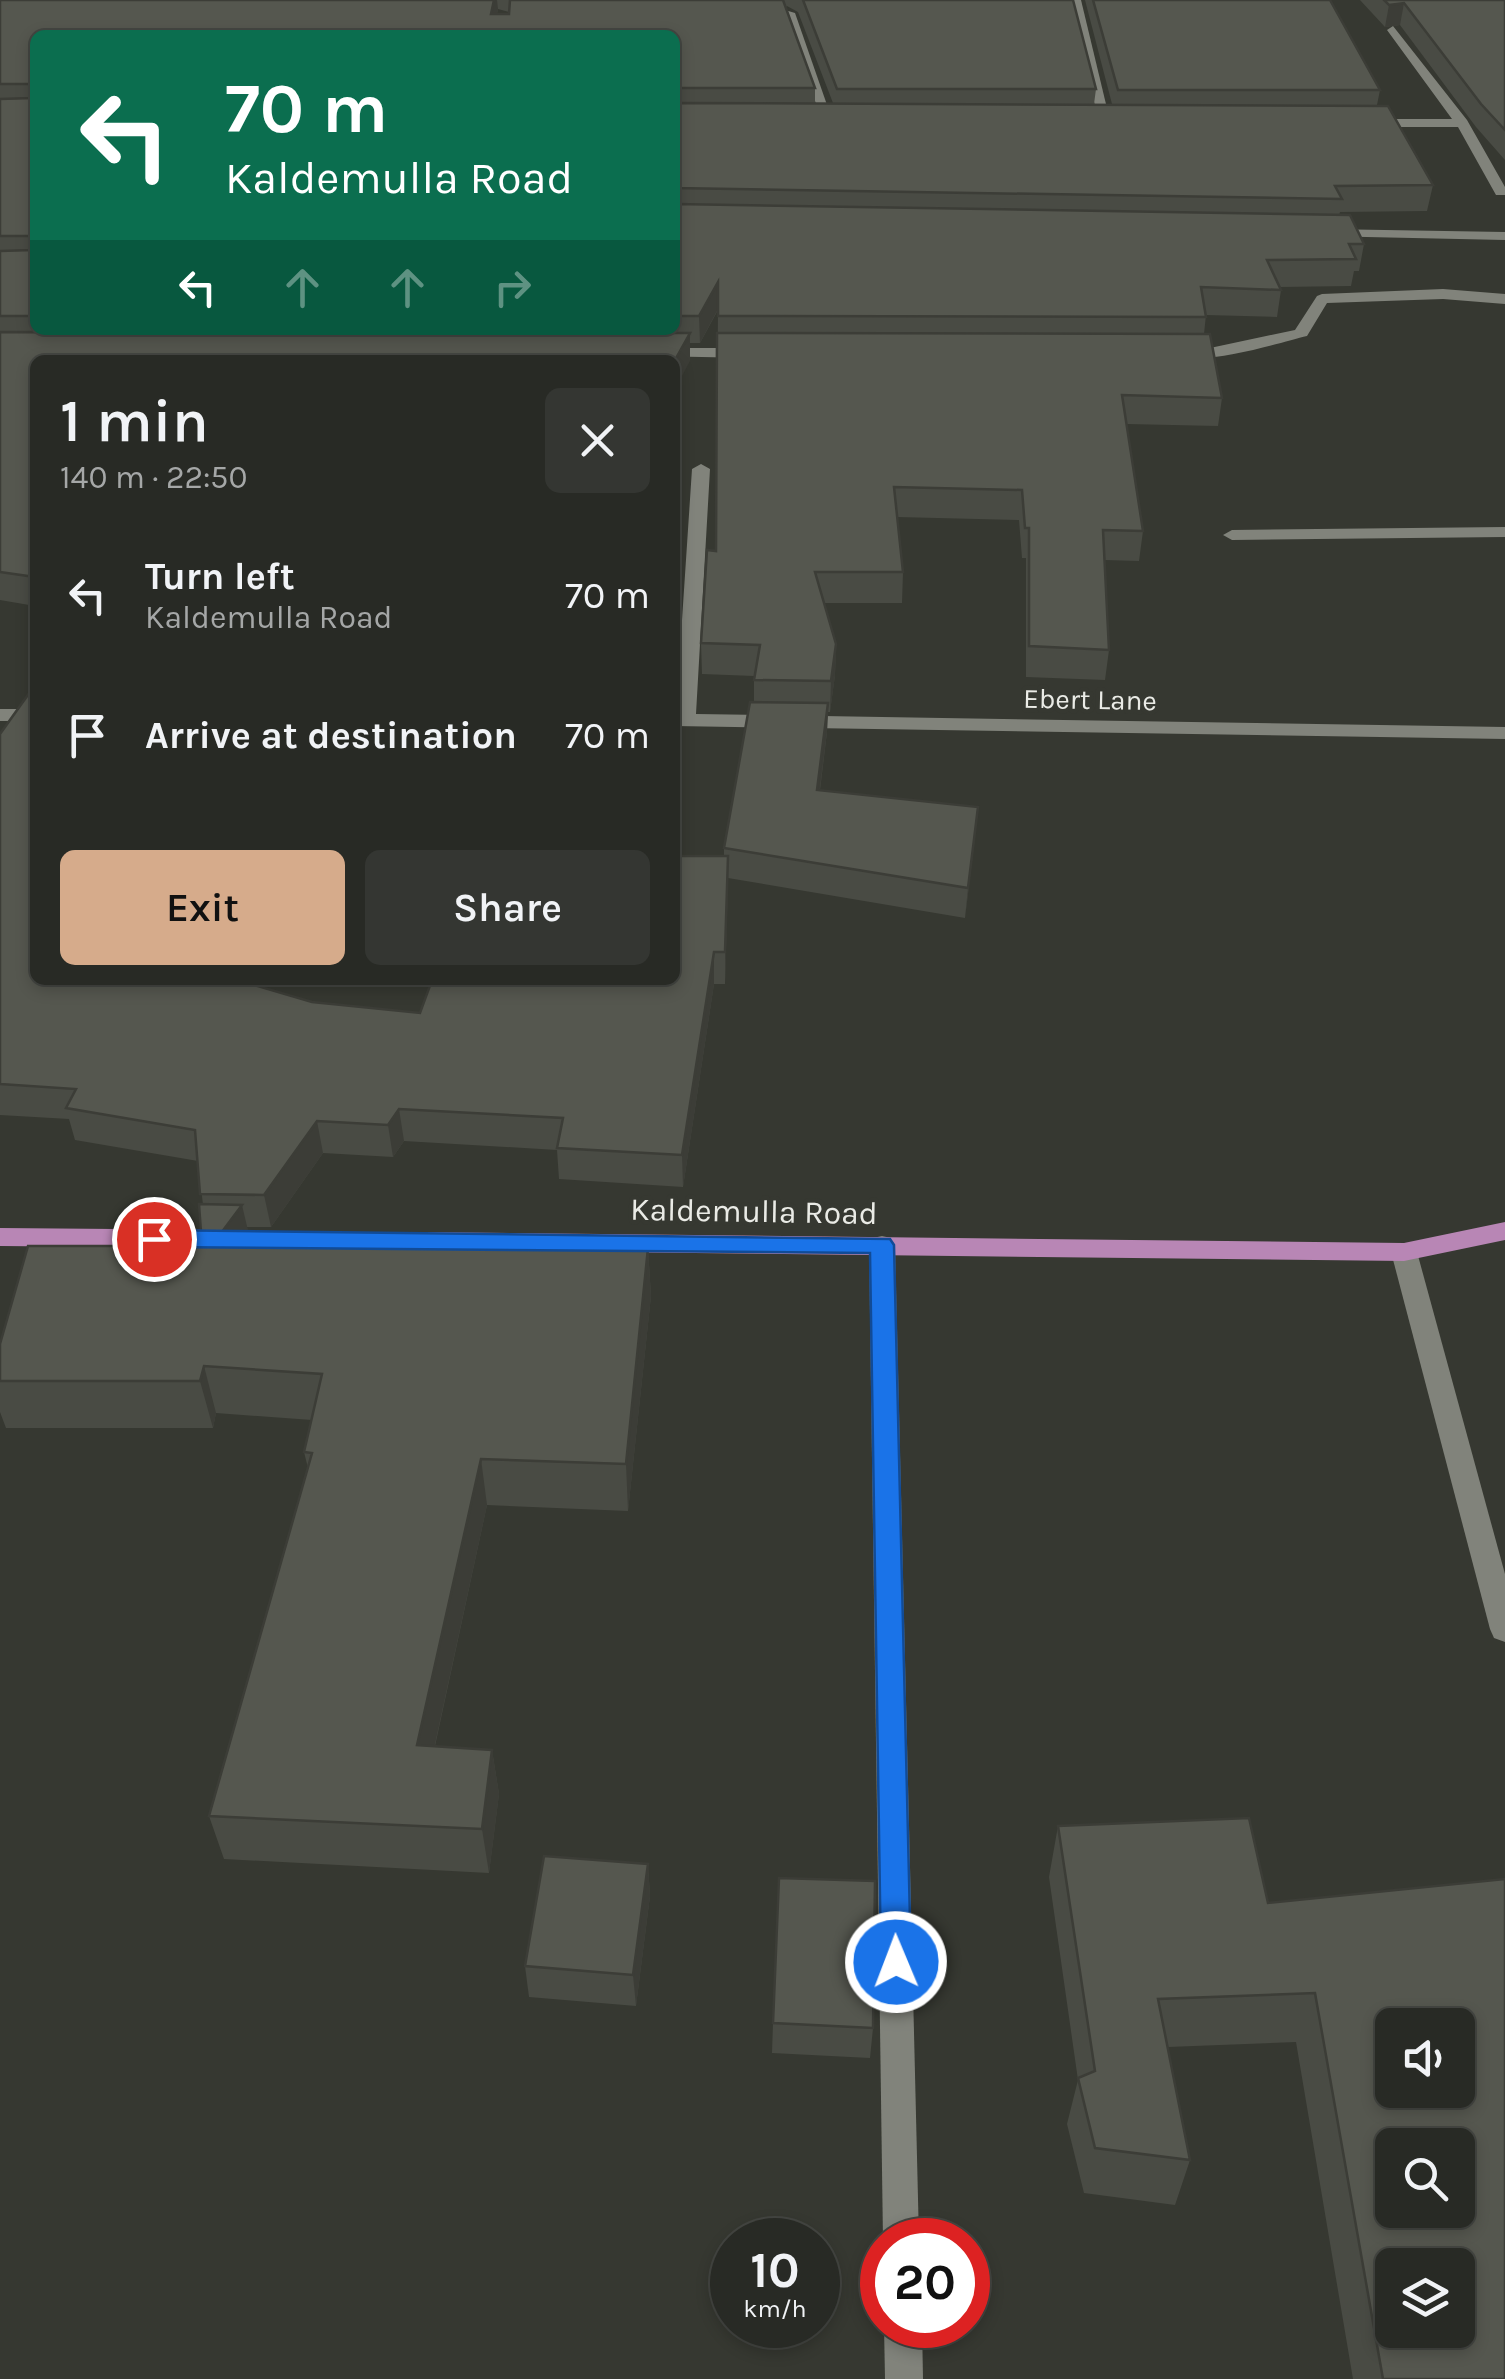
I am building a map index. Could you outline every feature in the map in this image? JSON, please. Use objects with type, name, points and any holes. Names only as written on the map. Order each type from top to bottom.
[{"type":"main road","name":"Kaldemulla Road","points":[[392,1241],[1404,1252],[1505,1231]]},
{"type":"main road","points":[[0,1238],[255,1240]]},
{"type":"street","points":[[1075,0],[1106,122]]},
{"type":"street","points":[[789,13],[829,122]]},
{"type":"street","points":[[1393,30],[1462,123],[1504,195]]},
{"type":"street","points":[[810,122],[849,122]]},
{"type":"street","points":[[1086,122],[1126,122]]},
{"type":"street","points":[[1344,123],[1462,123]]},
{"type":"street","points":[[1308,232],[1505,236]]},
{"type":"street","points":[[1170,353],[1210,353],[1301,333],[1322,299],[1443,294],[1505,299]]},
{"type":"street","points":[[636,353],[774,353]]},
{"type":"street","points":[[680,720],[700,469]]},
{"type":"street","points":[[1232,535],[1505,532]]},
{"type":"street","points":[[0,715],[30,715]]},
{"type":"street","name":"Ebert Lane","points":[[680,720],[1505,732]]},
{"type":"street","points":[[882,1245],[902,2218]]},
{"type":"street","points":[[1404,1252],[1505,1629]]},
{"type":"street","points":[[903,2348],[904,2379]]},
{"type":"building","points":[[0,0],[494,0],[491,14],[509,14],[510,0],[783,0],[815,88],[680,88],[680,30],[30,30],[30,84],[0,84]]},
{"type":"building","points":[[803,0],[1073,0],[1096,89],[837,89]]},
{"type":"building","points":[[1093,0],[1330,0],[1380,90],[1118,90]]},
{"type":"building","points":[[1384,0],[1505,0],[1505,130],[1404,3],[1389,5]]},
{"type":"building","points":[[30,98],[30,237],[0,236],[0,99]]},
{"type":"building","points":[[680,103],[1388,106],[1433,185],[1335,186],[1342,199],[680,188]]},
{"type":"building","points":[[680,204],[1350,215],[1364,244],[1349,244],[1356,259],[1267,260],[1281,290],[1201,287],[1206,317],[718,316],[718,282],[699,316],[680,316]]},
{"type":"building","points":[[30,250],[30,316],[0,316],[0,251]]},
{"type":"building","points":[[0,332],[690,333],[678,355],[30,355],[30,576],[0,572]]},
{"type":"building","points":[[717,333],[1210,334],[1222,398],[1122,395],[1143,531],[1103,530],[1109,650],[1029,646],[1029,528],[1025,528],[1022,490],[894,487],[903,572],[815,572],[836,644],[831,681],[754,680],[760,645],[701,643],[707,550],[716,551]]},
{"type":"building","points":[[30,692],[30,985],[254,985],[312,1002],[420,1013],[430,985],[680,985],[680,856],[728,856],[725,952],[714,952],[682,1155],[557,1148],[563,1118],[399,1109],[388,1125],[317,1121],[264,1195],[200,1194],[195,1130],[66,1108],[76,1089],[0,1084],[0,734]]},
{"type":"building","points":[[750,702],[828,703],[817,790],[978,807],[968,888],[724,848]]},
{"type":"building","points":[[199,1204],[242,1205],[221,1233],[648,1248],[626,1464],[481,1459],[417,1745],[492,1750],[482,1829],[209,1816],[312,1453],[304,1452],[322,1374],[204,1366],[200,1381],[0,1381],[0,1344],[28,1246],[202,1246]]},
{"type":"building","points":[[1249,1818],[1268,1903],[1505,1879],[1505,2379],[1383,2379],[1378,2348],[1475,2348],[1475,2248],[1375,2248],[1375,2334],[1315,1993],[1158,1999],[1190,2160],[1095,2148],[1078,2078],[1095,2071],[1058,1826]]},
{"type":"building","points":[[544,1856],[648,1864],[633,1975],[525,1966]]},
{"type":"building","points":[[779,1878],[875,1881],[873,2028],[773,2023]]},
{"type":"route","points":[[154,1239],[882,1245],[896,1962]]}]
